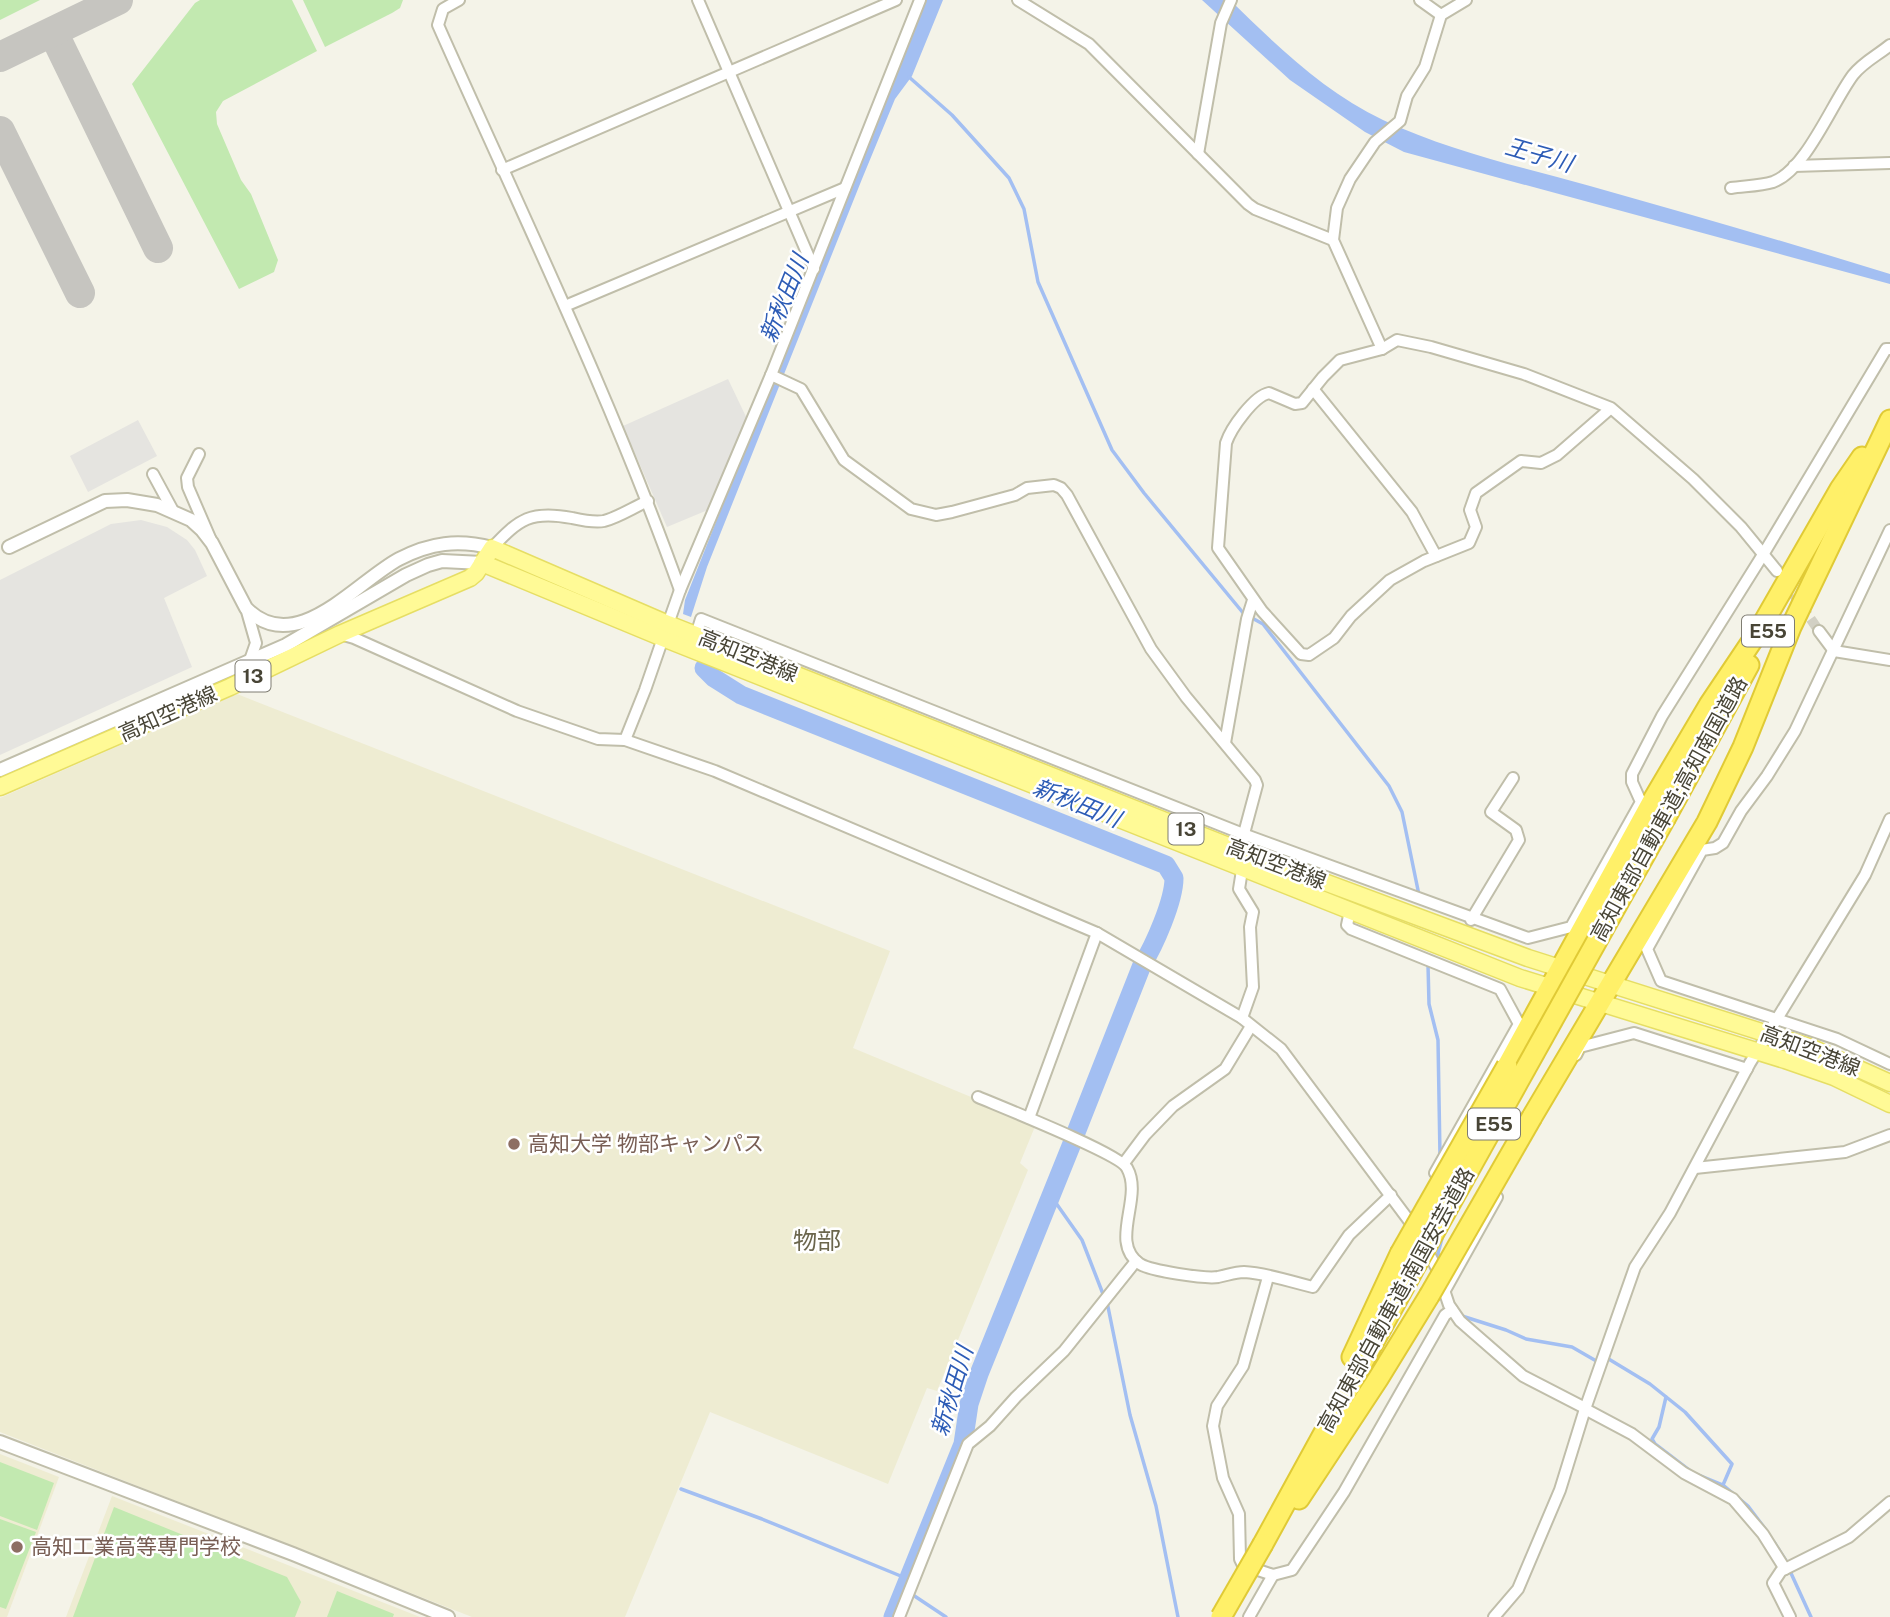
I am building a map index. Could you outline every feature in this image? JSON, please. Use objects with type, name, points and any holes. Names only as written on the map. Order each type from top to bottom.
[{"type":"highway","name":"高知東部自動車道;高知南国道路","points":[[1572,984],[1871,444],[1890,415]]},
{"type":"highway","points":[[1263,1544],[1305,1491],[1437,1294],[1532,1117],[1707,822],[1743,747],[1791,627],[1890,420]]},
{"type":"highway","points":[[1408,1259],[1507,1066],[1654,799],[1709,705],[1758,632],[1840,489],[1871,444]]},
{"type":"highway","name":"高知東部自動車道;南国安芸道路","points":[[1221,1617],[1310,1455],[1357,1345],[1572,984]]},
{"type":"main road","name":"高知空港線","points":[[0,787],[470,578],[492,548],[665,631],[696,635],[1241,851],[1560,968],[1812,1048],[1890,1083]]},
{"type":"main road","name":"高知空港線","points":[[482,563],[665,631],[1243,868],[1549,989],[1834,1077],[1890,1104]]},
{"type":"street","points":[[460,0],[443,9],[438,24],[565,306],[648,500],[680,590]]},
{"type":"street","points":[[698,0],[814,269]]},
{"type":"street","points":[[502,170],[896,0]]},
{"type":"street","points":[[625,740],[680,590],[772,375],[919,0]]},
{"type":"street","points":[[1018,0],[1089,44],[1255,209],[1333,240]]},
{"type":"street","points":[[1198,154],[1221,23],[1231,0]]},
{"type":"street","points":[[1420,0],[1441,15]]},
{"type":"street","points":[[1382,349],[1333,240],[1337,208],[1350,179],[1375,142],[1400,121],[1407,96],[1425,67],[1441,15],[1466,0]]},
{"type":"street","points":[[1731,188],[1775,181],[1794,166],[1804,155],[1854,74],[1868,60],[1890,45]]},
{"type":"street","points":[[1794,166],[1890,163]]},
{"type":"street","points":[[565,306],[845,188]]},
{"type":"street","points":[[1611,408],[1557,455],[1541,463],[1521,461],[1476,493],[1469,510],[1476,527],[1468,543],[1390,580],[1351,616],[1334,638],[1309,655],[1301,654],[1253,600],[1218,548],[1226,443],[1234,427],[1265,393],[1298,404],[1340,360],[1382,349],[1396,340],[1524,373],[1611,408],[1693,479],[1764,553],[1777,571]]},
{"type":"street","points":[[696,635],[701,619],[1243,834],[1528,939],[1572,927],[1641,802],[1632,782],[1632,774],[1662,716],[1764,553],[1886,349],[1890,349]]},
{"type":"street","points":[[772,375],[801,389],[844,460],[911,509],[936,515],[982,505],[1027,488],[1054,485],[1061,488],[1151,649],[1257,785],[1243,834],[1243,868],[1239,889],[1254,912],[1250,927],[1253,987],[1246,1022],[1225,1069],[1173,1106],[1145,1135],[1124,1163]]},
{"type":"street","points":[[1313,389],[1412,512],[1436,556]]},
{"type":"street","points":[[199,454],[187,478],[188,487],[205,521],[212,543],[246,608],[256,643],[249,663]]},
{"type":"street","points":[[153,474],[172,509]]},
{"type":"street","points":[[246,608],[253,615],[275,625],[297,625],[333,606],[399,559],[426,548],[457,542],[492,548],[514,526],[532,515],[554,515],[602,522],[648,500]]},
{"type":"street","points":[[9,547],[105,501],[142,502],[172,509],[191,520],[212,543]]},
{"type":"street","points":[[1890,530],[1795,731],[1741,811],[1723,844],[1702,850],[1647,949],[1661,981],[1777,1017],[1837,1039],[1890,1064]]},
{"type":"street","points":[[0,770],[249,663],[428,565],[442,561],[482,563]]},
{"type":"street","points":[[1225,743],[1247,619],[1253,600]]},
{"type":"street","points":[[1819,631],[1834,651],[1890,660]]},
{"type":"street","points":[[340,634],[517,711],[598,739],[625,740],[715,771],[1097,933],[1246,1022],[1281,1049],[1409,1219],[1433,1260],[1437,1294],[1460,1321],[1522,1376],[1632,1434],[1684,1473],[1733,1499],[1758,1527],[1785,1569]]},
{"type":"street","points":[[1471,920],[1519,840],[1516,830],[1491,812],[1513,778]]},
{"type":"street","points":[[1494,1617],[1518,1589],[1560,1490],[1585,1409],[1635,1267],[1670,1213],[1756,1052],[1865,875],[1890,819]]},
{"type":"street","points":[[1350,911],[1347,925],[1351,929],[1500,989],[1519,1024],[1409,1219]]},
{"type":"street","points":[[1029,1118],[1097,933]]},
{"type":"street","points":[[1437,1294],[1580,1047],[1634,1033],[1747,1069]]},
{"type":"street","points":[[978,1097],[1124,1163],[1130,1176],[1133,1194],[1126,1238],[1130,1252],[1136,1261],[1156,1271],[1217,1277],[1242,1272],[1313,1287],[1349,1235],[1391,1195]]},
{"type":"street","points":[[1695,1168],[1845,1152],[1890,1135]]},
{"type":"street","points":[[899,1617],[968,1444],[990,1426],[1064,1351],[1136,1261]]},
{"type":"street","points":[[1268,1277],[1243,1366],[1217,1406],[1213,1426],[1223,1478],[1239,1514],[1240,1559],[1243,1565],[1273,1575],[1292,1570],[1344,1492],[1445,1315],[1452,1310]]},
{"type":"street","points":[[0,1443],[293,1554],[448,1617]]},
{"type":"street","points":[[1790,1617],[1773,1583],[1785,1569],[1849,1537],[1890,1503]]},
{"type":"street","points":[[1249,1617],[1273,1575]]},
{"type":"shaded area","points":[[728,379],[749,423],[715,507],[667,527],[623,426]]},
{"type":"shaded area","points":[[138,420],[157,456],[88,492],[70,456]]},
{"type":"shaded area","points":[[141,520],[167,527],[187,540],[195,550],[207,576],[164,598],[192,667],[0,755],[0,580],[111,524]]},
{"type":"shaded area","name":"高知大学 物部キャンパス","points":[[237,694],[890,951],[853,1048],[1036,1124],[1020,1163],[1028,1170],[937,1391],[927,1388],[888,1484],[710,1412],[625,1617],[472,1617],[0,1432],[0,798]]},
{"type":"shaded area","name":"高知工業高等専門学校","points":[[0,1454],[59,1477],[7,1617],[0,1617]]},
{"type":"shaded area","points":[[112,1496],[420,1617],[66,1617]]},
{"type":"green space","points":[[0,0],[40,0],[0,20]]},
{"type":"green space","points":[[200,0],[292,0],[317,51],[223,101],[216,112],[217,124],[241,180],[251,194],[278,260],[274,272],[239,289],[132,84]]},
{"type":"green space","points":[[303,0],[403,0],[400,8],[392,13],[325,47]]},
{"type":"green space","points":[[243,670],[244,673],[0,779],[0,775]]},
{"type":"green space","points":[[0,1462],[54,1483],[37,1530],[0,1516]]},
{"type":"green space","points":[[114,1507],[287,1577],[301,1602],[295,1617],[73,1617]]},
{"type":"green space","points":[[0,1519],[36,1532],[6,1609],[0,1607]]},
{"type":"green space","points":[[337,1591],[394,1614],[393,1617],[327,1617]]},
{"type":"water","points":[[923,0],[943,0],[912,76],[895,99],[862,179],[707,567],[691,617],[683,614],[685,600]]},
{"type":"water","points":[[1202,0],[1230,0],[1321,82],[1361,109],[1408,131],[1485,158],[1890,274],[1890,284],[1404,152],[1365,132],[1290,80]]},
{"type":"waterway","points":[[909,77],[952,115],[1009,178],[1024,209],[1038,282],[1112,450],[1244,614]]},
{"type":"waterway","points":[[1252,618],[1263,624],[1389,786],[1402,812],[1419,895]]},
{"type":"waterway","name":"新秋田川","points":[[704,668],[714,678],[741,695],[1166,865],[1174,878],[1167,911],[1142,965],[1075,1135]]},
{"type":"waterway","points":[[1428,965],[1429,1004],[1438,1040],[1440,1156]]},
{"type":"waterway","name":"新秋田川","points":[[893,1617],[963,1444],[969,1404],[979,1374],[1073,1141]]},
{"type":"waterway","points":[[1051,1196],[1082,1240],[1103,1294]]},
{"type":"waterway","points":[[1440,1260],[1438,1253],[1444,1231]]},
{"type":"waterway","points":[[1107,1302],[1130,1415],[1156,1506],[1178,1617]]},
{"type":"waterway","points":[[1462,1316],[1526,1339],[1572,1347],[1598,1362]]},
{"type":"waterway","points":[[1607,1358],[1650,1384],[1685,1412],[1732,1464],[1723,1485],[1748,1506],[1766,1530]]},
{"type":"waterway","points":[[1666,1397],[1659,1427],[1652,1439],[1689,1470]]},
{"type":"waterway","points":[[1696,1474],[1723,1485]]},
{"type":"waterway","points":[[681,1489],[908,1579]]},
{"type":"waterway","points":[[1774,1542],[1788,1564]]},
{"type":"waterway","points":[[1790,1571],[1811,1617]]},
{"type":"waterway","points":[[913,1595],[946,1617]]},
{"type":"taxiway","points":[[0,57],[118,0]]},
{"type":"taxiway","points":[[53,32],[158,248]]},
{"type":"taxiway","points":[[0,131],[80,293]]},
{"type":"tunnel","points":[[1785,582],[1819,631]]},
{"type":"place","name":"高知大学 物部キャンパス","points":[[514,1144]]},
{"type":"place","name":"高知工業高等専門学校","points":[[17,1547]]},
{"type":"district","name":"物部","points":[[817,1241]]},
{"type":"water label","name":"王子川","points":[[1539,155]]}]
